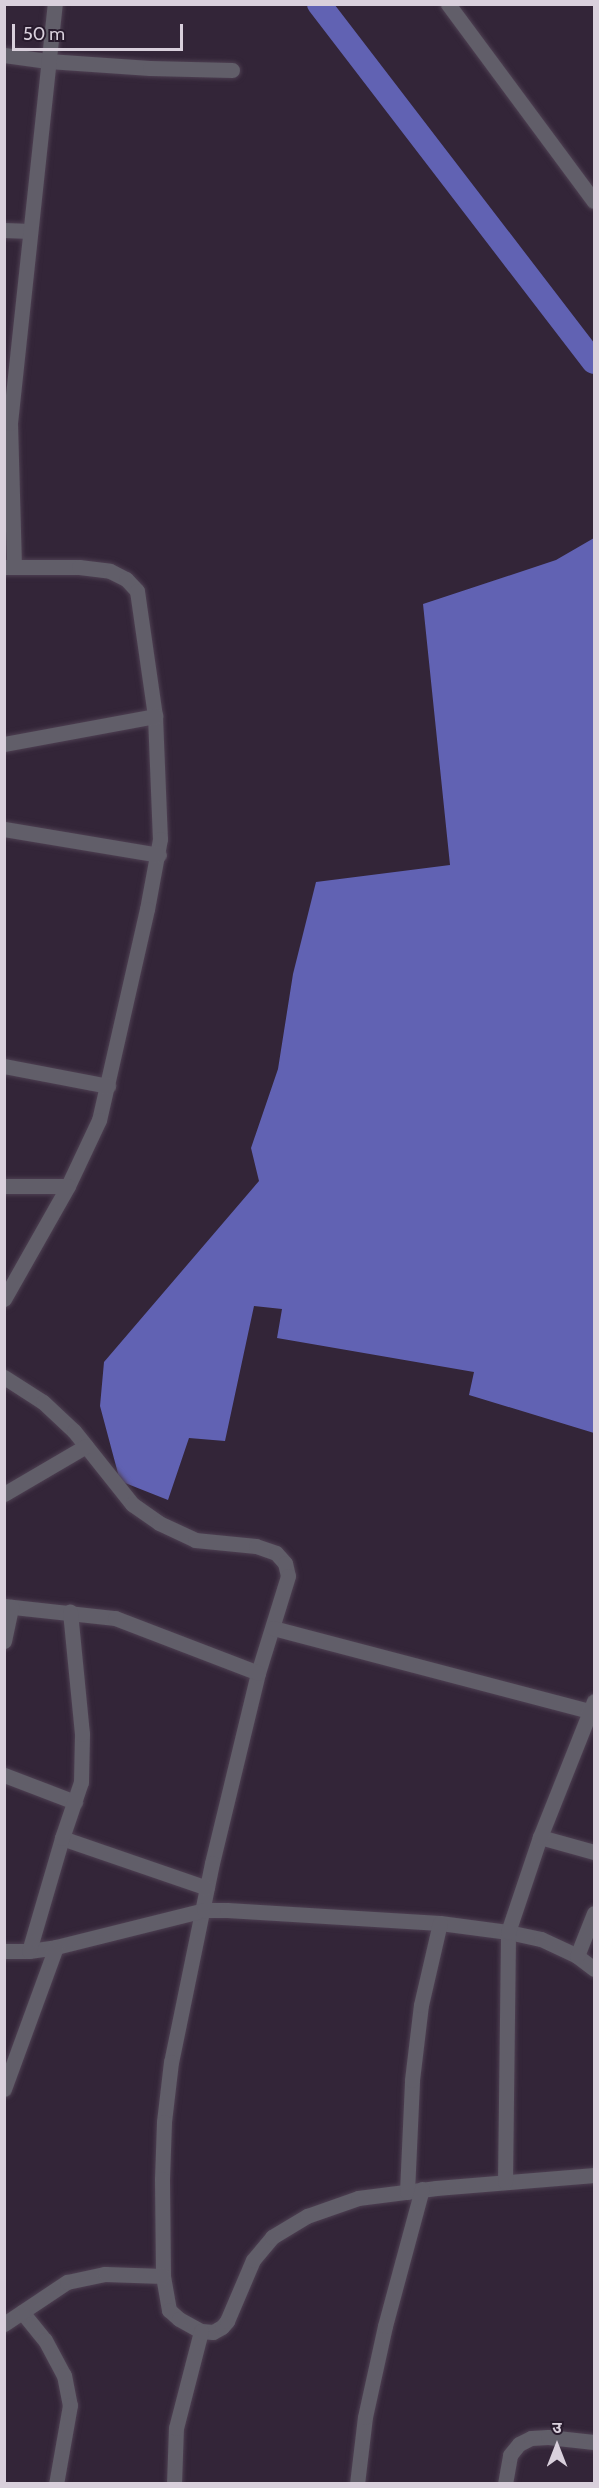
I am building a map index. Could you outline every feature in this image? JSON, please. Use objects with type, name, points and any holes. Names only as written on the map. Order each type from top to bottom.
[{"type":"street","points":[[4,1299],[68,1186],[99,1120],[159,855],[155,716],[137,591],[126,579],[110,571],[78,567],[9,567],[10,353],[30,231],[55,4]]},
{"type":"street","points":[[448,4],[594,201]]},
{"type":"street","points":[[4,55],[48,61],[150,68],[232,70]]},
{"type":"street","points":[[4,230],[30,231]]},
{"type":"street","points":[[4,744],[155,716]]},
{"type":"street","points":[[4,829],[159,855]]},
{"type":"street","points":[[4,1066],[108,1086]]},
{"type":"street","points":[[4,1186],[68,1186]]},
{"type":"street","points":[[4,1377],[43,1401],[86,1446],[132,1504],[159,1523],[195,1540],[255,1546],[276,1553],[285,1563],[288,1576],[258,1673],[207,1888],[170,2072],[162,2179],[163,2276],[170,2310],[179,2319],[201,2331],[213,2332],[227,2321],[254,2260],[272,2237],[307,2216],[358,2198],[414,2190],[594,2175]]},
{"type":"street","points":[[4,1494],[86,1446]]},
{"type":"street","points":[[4,1641],[8,1606],[70,1611],[115,1618],[258,1673]]},
{"type":"street","points":[[29,1951],[81,1782],[82,1734],[70,1611]]},
{"type":"street","points":[[273,1628],[592,1706],[540,1837],[508,1932],[505,2182]]},
{"type":"street","points":[[4,1775],[75,1802]]},
{"type":"street","points":[[540,1837],[594,1852]]},
{"type":"street","points":[[62,1838],[207,1888]]},
{"type":"street","points":[[4,1951],[29,1951],[56,1947],[204,1910],[440,1923],[508,1932],[541,1939],[577,1956],[594,1969]]},
{"type":"street","points":[[577,1956],[594,1913]]},
{"type":"street","points":[[357,2484],[365,2417],[414,2190],[412,2080],[421,2005],[440,1923]]},
{"type":"street","points":[[4,2089],[56,1947]]},
{"type":"street","points":[[4,2324],[67,2282],[105,2274],[163,2276]]},
{"type":"street","points":[[22,2312],[45,2340],[64,2375],[70,2405],[56,2484]]},
{"type":"street","points":[[174,2484],[176,2428],[201,2331]]},
{"type":"street","points":[[505,2484],[510,2455],[519,2444],[531,2438],[548,2437],[594,2442]]},
{"type":"shaded area","points":[[594,538],[594,1433],[469,1395],[474,1372],[277,1338],[282,1309],[254,1306],[225,1441],[189,1438],[168,1500],[120,1481],[100,1406],[104,1362],[259,1181],[251,1148],[278,1069],[293,974],[316,882],[450,865],[423,604],[556,560]]},
{"type":"waterway","points":[[319,4],[594,362]]}]
